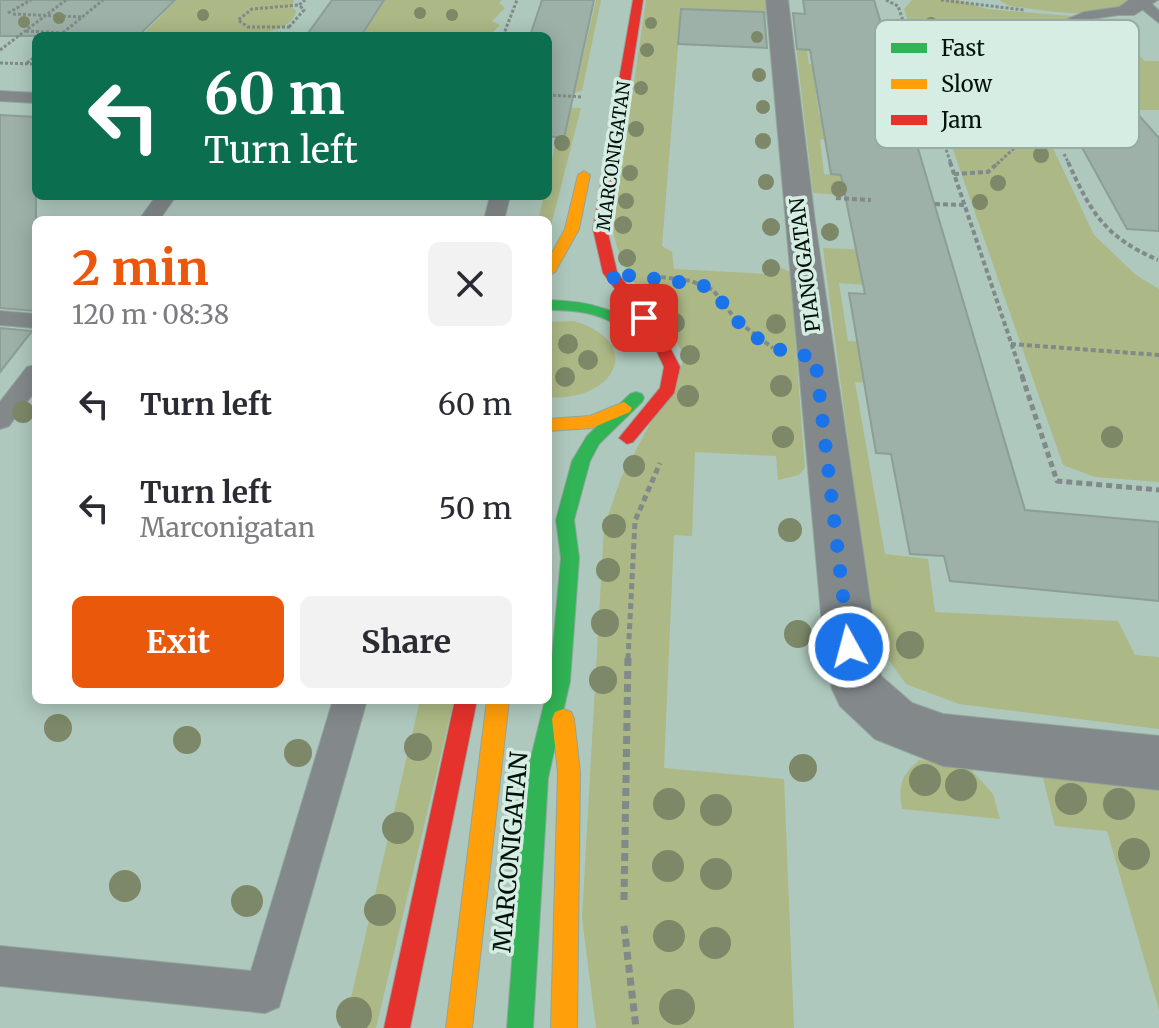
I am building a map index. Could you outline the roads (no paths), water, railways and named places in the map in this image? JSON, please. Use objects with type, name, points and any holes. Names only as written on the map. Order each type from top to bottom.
[{"type":"street","name":"MARCONIGATAN","points":[[616,452],[668,389],[672,367],[665,347],[610,273],[600,229],[638,0]]},
{"type":"street","name":"PIANOGATAN","points":[[777,0],[849,647],[858,689],[894,721],[943,740],[1159,763]]},
{"type":"street","name":"MARCONIGATAN","points":[[552,265],[572,229],[588,157]]},
{"type":"street","name":"MARCONIGATAN","points":[[520,1028],[537,778],[560,681],[570,558],[565,520],[581,461],[593,440],[636,398],[650,372],[647,345],[640,335],[633,304]]},
{"type":"street","points":[[552,305],[593,308],[620,319],[640,335]]},
{"type":"street","points":[[552,425],[592,422],[624,408],[636,398]]},
{"type":"street","name":"MARCONIGATAN","points":[[570,558],[583,539]]},
{"type":"street","name":"MARCONIGATAN","points":[[560,681],[569,772],[564,1028]]},
{"type":"street","points":[[397,1028],[465,704]]},
{"type":"street","name":"MARCONIGATAN","points":[[459,1028],[498,704]]},
{"type":"lane","points":[[1077,20],[1138,4],[1159,19]]},
{"type":"lane","points":[[0,96],[32,98]]},
{"type":"lane","points":[[0,318],[32,321]]},
{"type":"lane","points":[[0,420],[32,381]]},
{"type":"lane","points":[[0,966],[265,993],[349,704]]}]
